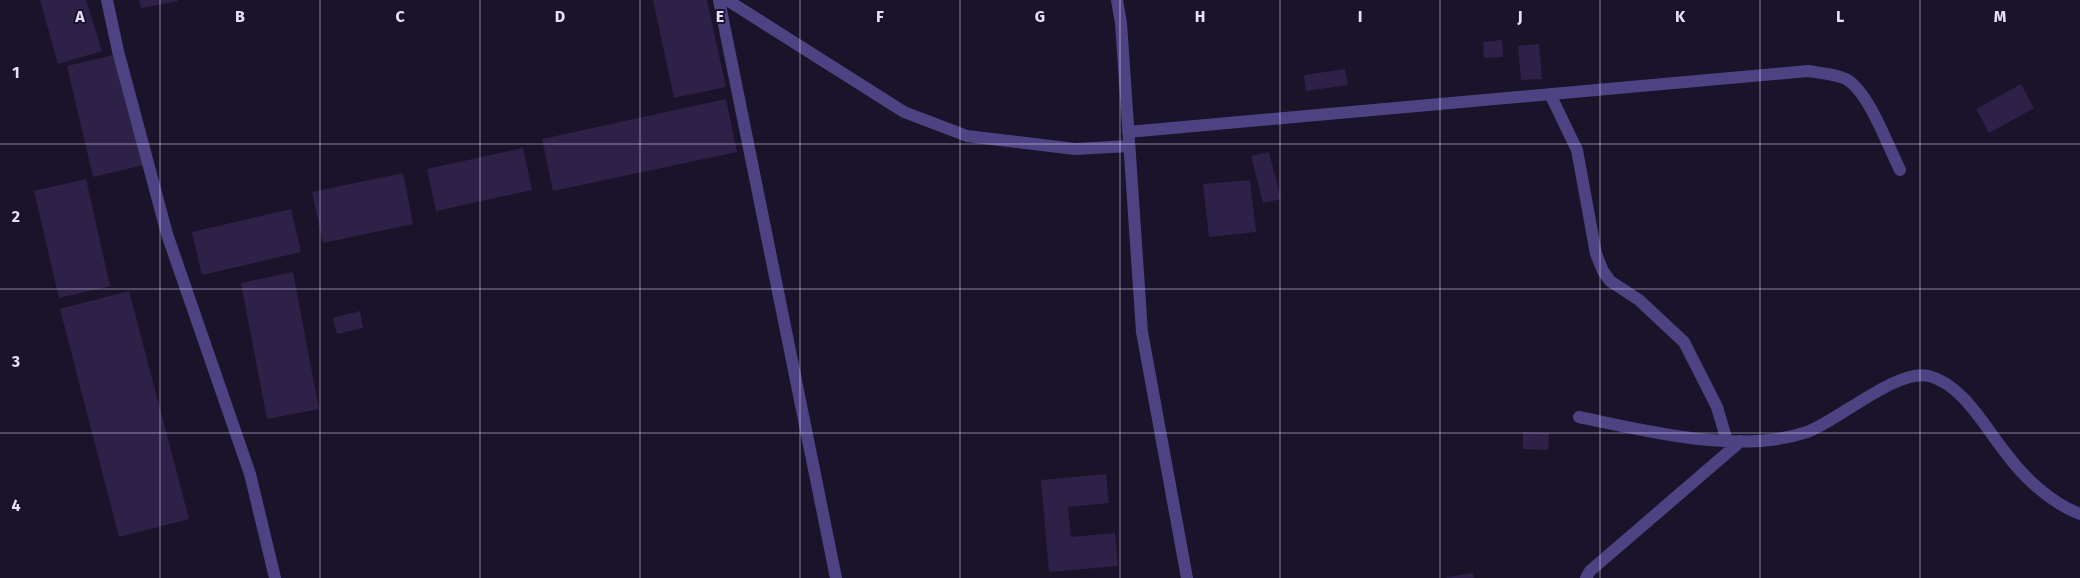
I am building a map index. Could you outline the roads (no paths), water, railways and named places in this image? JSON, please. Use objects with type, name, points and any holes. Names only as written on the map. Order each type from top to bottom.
[{"type":"street","points":[[107,0],[118,51],[167,234],[250,474],[275,578]]},
{"type":"street","points":[[719,0],[836,578]]},
{"type":"street","points":[[727,0],[904,112],[967,136],[1075,149],[1129,146]]},
{"type":"street","points":[[1117,0],[1121,23],[1142,332],[1187,578]]},
{"type":"street","points":[[1128,132],[1808,71],[1845,78],[1856,87],[1900,170]]},
{"type":"street","points":[[1550,94],[1577,150],[1596,254],[1603,271],[1610,281],[1639,300],[1684,342],[1716,407],[1727,441]]},
{"type":"street","points":[[1579,418],[1644,430],[1727,441],[1767,442],[1808,432],[1886,386],[1914,377],[1928,376],[1949,387],[1966,401],[1985,423],[2005,453],[2044,493],[2080,514]]},
{"type":"street","points":[[1586,578],[1590,571],[1645,522],[1741,441]]}]
